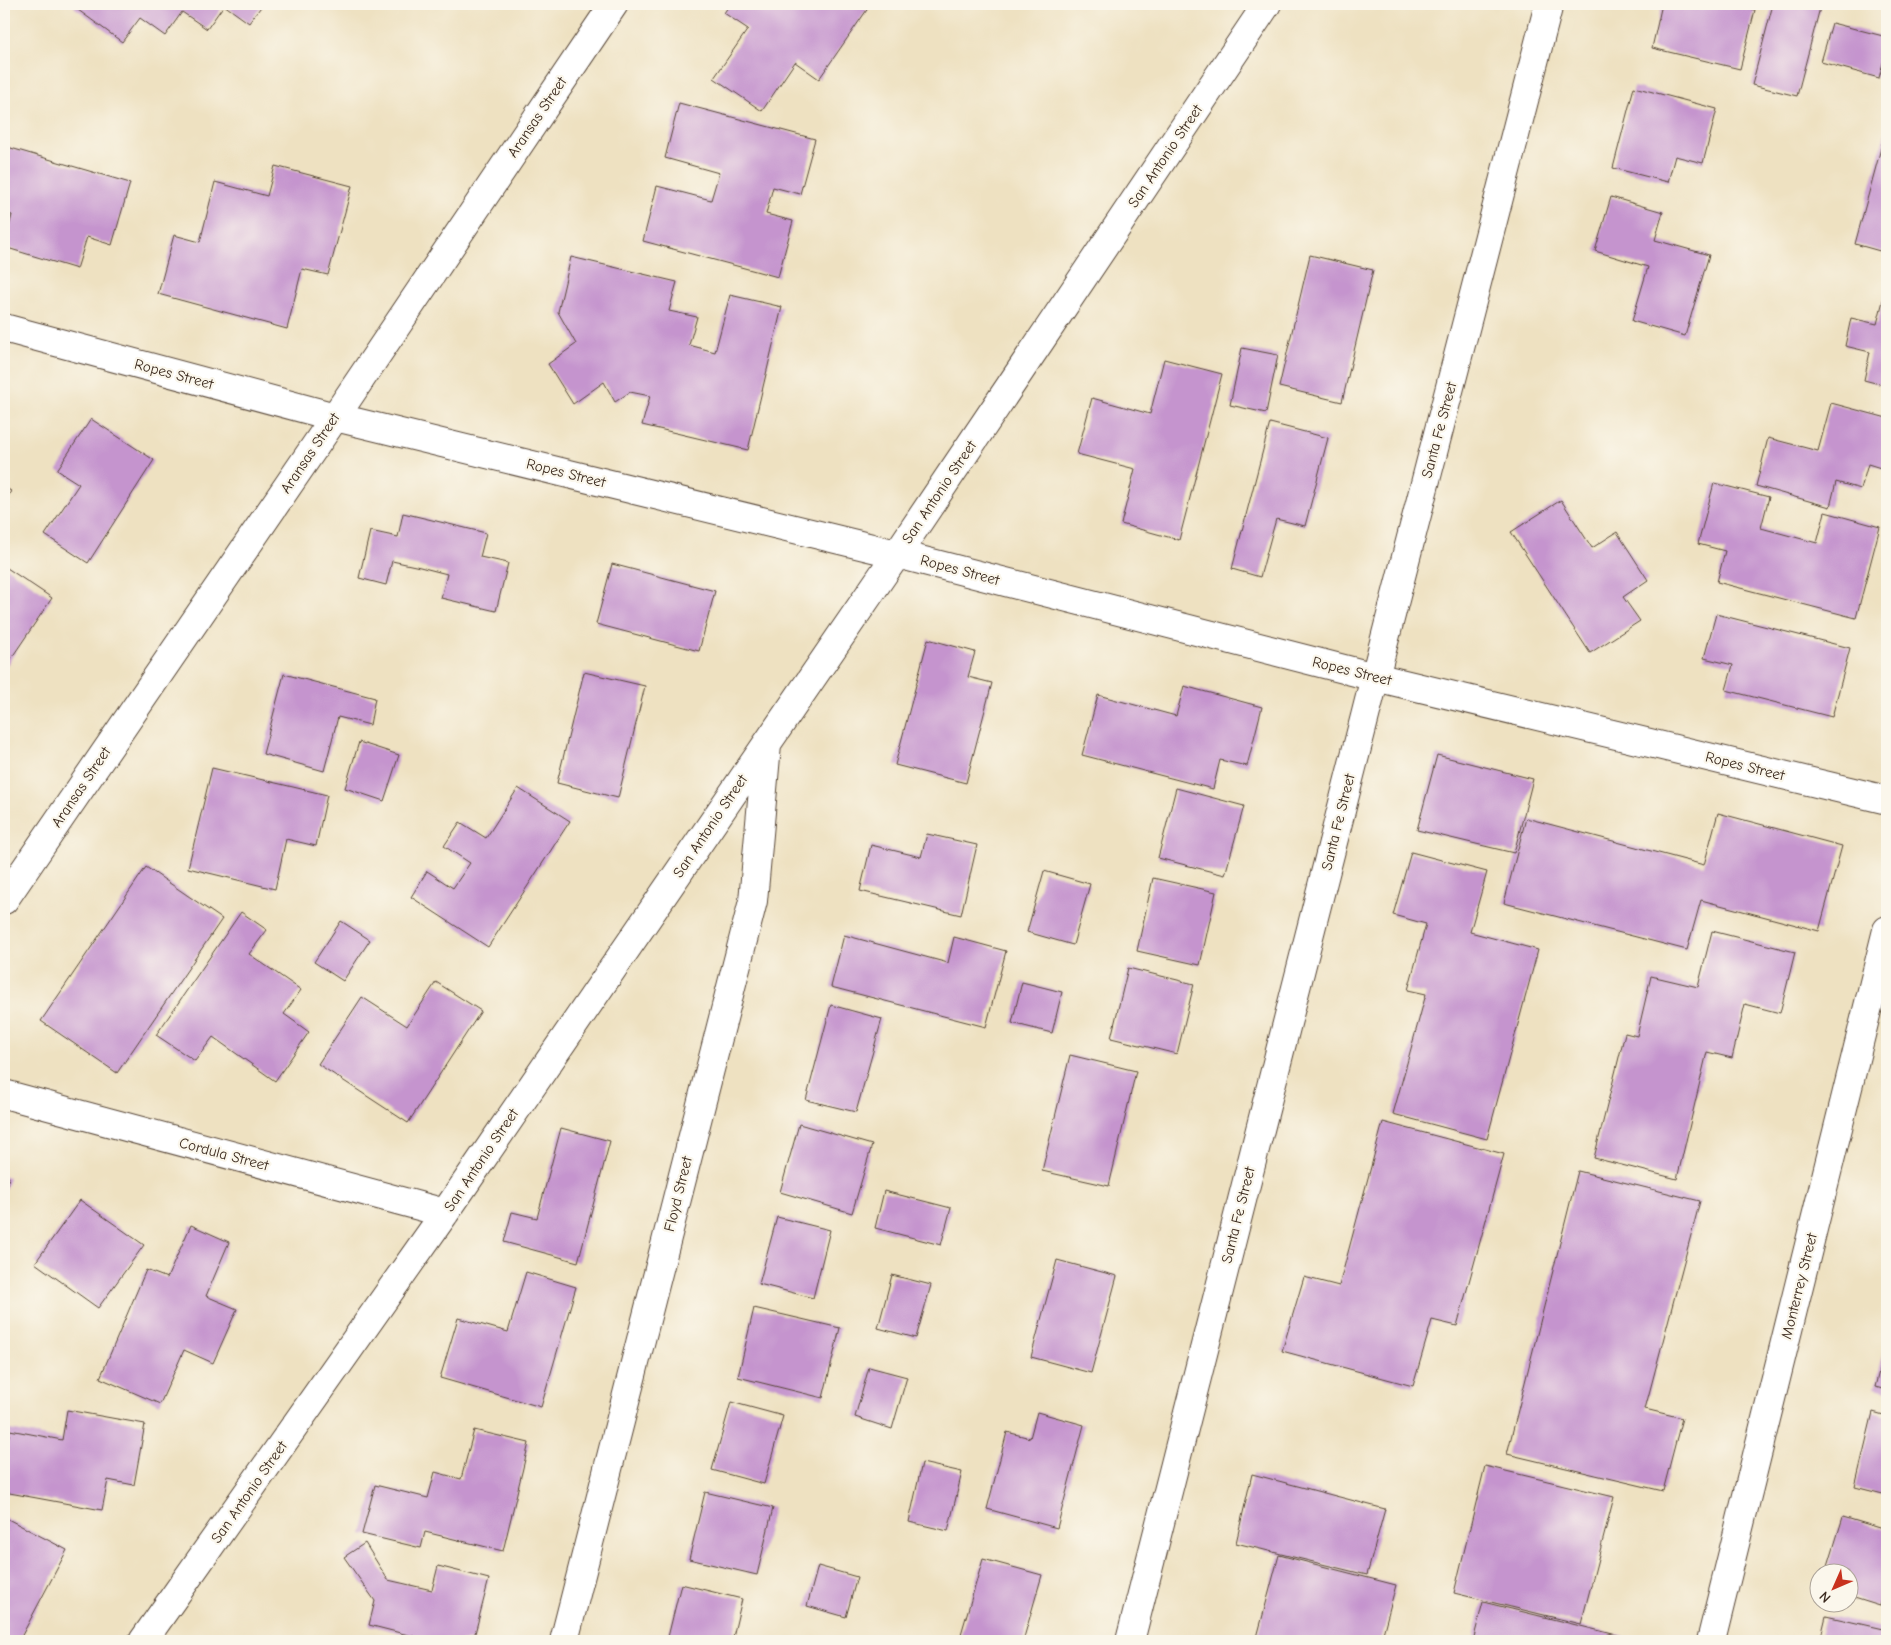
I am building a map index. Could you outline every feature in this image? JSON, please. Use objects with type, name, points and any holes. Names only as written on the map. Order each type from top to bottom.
[{"type":"street","name":"Aransas Street","points":[[4,900],[614,4]]},
{"type":"street","name":"San Antonio Street","points":[[143,1641],[445,1213],[898,554],[1267,4]]},
{"type":"street","name":"Santa Fe Street","points":[[1130,1641],[1375,677],[1549,4]]},
{"type":"street","name":"Ropes Street","points":[[4,328],[335,416],[898,554],[1375,677],[1887,800]]},
{"type":"street","name":"Floyd Street","points":[[564,1641],[753,901],[767,743]]},
{"type":"street","name":"Monterrey Street","points":[[1711,1641],[1887,930]]},
{"type":"street","name":"Cordula Street","points":[[4,1094],[445,1213]]},
{"type":"building","points":[[76,4],[263,4],[249,23],[224,5],[207,29],[182,12],[165,36],[140,18],[122,42],[74,7]]},
{"type":"building","points":[[730,4],[871,4],[819,79],[795,62],[762,111],[714,78],[748,29],[724,13]]},
{"type":"building","points":[[1662,4],[1729,4],[1755,10],[1740,69],[1652,48]]},
{"type":"building","points":[[1773,4],[1821,4],[1797,96],[1752,85]]},
{"type":"building","points":[[1832,23],[1887,37],[1887,48],[1879,78],[1821,62]]},
{"type":"building","points":[[1634,87],[1717,109],[1703,163],[1675,156],[1668,182],[1613,168]]},
{"type":"building","points":[[679,103],[815,139],[800,194],[773,187],[766,214],[793,221],[778,277],[643,241],[657,186],[711,200],[719,173],[665,158]]},
{"type":"building","points":[[1887,126],[1887,253],[1855,244]]},
{"type":"building","points":[[4,146],[130,183],[112,245],[87,237],[77,269],[4,247],[12,215],[4,213]]},
{"type":"building","points":[[275,166],[352,186],[328,275],[302,269],[287,329],[158,294],[174,235],[200,242],[215,182],[267,196]]},
{"type":"building","points":[[1611,197],[1663,212],[1655,240],[1709,255],[1685,336],[1632,321],[1648,267],[1595,251]]},
{"type":"building","points":[[1310,255],[1373,270],[1342,402],[1279,387]]},
{"type":"building","points":[[571,257],[677,282],[669,311],[697,317],[689,345],[715,352],[730,295],[782,307],[748,450],[642,425],[650,396],[630,392],[615,402],[604,382],[573,404],[548,364],[576,344],[558,312]]},
{"type":"building","points":[[1887,285],[1887,386],[1864,380],[1870,352],[1845,346],[1851,318],[1877,324]]},
{"type":"building","points":[[1242,348],[1278,355],[1266,413],[1230,405]]},
{"type":"building","points":[[1164,359],[1222,374],[1179,540],[1121,524],[1135,469],[1077,454],[1092,398],[1150,414]]},
{"type":"building","points":[[1831,403],[1887,418],[1887,470],[1868,464],[1861,489],[1836,482],[1830,507],[1756,486],[1768,438],[1818,451]]},
{"type":"building","points":[[91,419],[154,460],[88,563],[45,535],[79,484],[57,470]]},
{"type":"building","points":[[1270,423],[1328,438],[1305,526],[1276,519],[1260,577],[1232,569]]},
{"type":"building","points":[[1714,483],[1769,497],[1761,528],[1817,543],[1825,512],[1880,527],[1856,618],[1717,582],[1725,551],[1698,544]]},
{"type":"building","points":[[4,487],[11,491],[4,504]]},
{"type":"building","points":[[1561,500],[1592,548],[1617,532],[1648,580],[1623,597],[1640,621],[1590,653],[1511,532]]},
{"type":"building","points":[[403,513],[486,533],[480,557],[508,563],[496,611],[441,598],[447,574],[420,567],[392,561],[386,585],[359,578],[370,531],[398,537]]},
{"type":"building","points":[[612,564],[715,591],[699,651],[596,624]]},
{"type":"building","points":[[4,566],[52,598],[4,669]]},
{"type":"building","points":[[1716,614],[1850,648],[1832,717],[1726,690],[1733,665],[1704,658]]},
{"type":"building","points":[[928,639],[975,652],[968,677],[992,683],[966,783],[895,765]]},
{"type":"building","points":[[584,672],[645,686],[618,798],[557,783]]},
{"type":"building","points":[[284,674],[375,698],[370,725],[338,717],[324,771],[263,754]]},
{"type":"building","points":[[1184,686],[1262,707],[1247,766],[1220,760],[1213,789],[1082,755],[1098,695],[1176,716]]},
{"type":"building","points":[[359,742],[399,755],[384,801],[345,788]]},
{"type":"building","points":[[1437,755],[1533,779],[1514,853],[1417,830]]},
{"type":"building","points":[[212,768],[327,795],[316,846],[286,839],[275,889],[188,868]]},
{"type":"building","points":[[518,788],[570,821],[488,947],[411,897],[427,871],[453,888],[470,863],[444,846],[460,822],[486,838]]},
{"type":"building","points":[[1176,788],[1244,806],[1225,875],[1158,858]]},
{"type":"building","points":[[1718,813],[1842,846],[1819,931],[1701,900],[1687,950],[1504,903],[1526,818],[1704,865]]},
{"type":"building","points":[[927,834],[977,845],[961,915],[860,891],[871,845],[921,857]]},
{"type":"building","points":[[1411,852],[1487,872],[1470,932],[1538,950],[1487,1139],[1393,1114],[1426,994],[1408,990],[1426,924],[1393,915]]},
{"type":"building","points":[[146,867],[222,919],[117,1073],[41,1021]]},
{"type":"building","points":[[1044,871],[1090,884],[1073,945],[1027,932]]},
{"type":"building","points":[[1153,878],[1216,892],[1200,965],[1137,951]]},
{"type":"building","points":[[241,912],[267,930],[249,954],[301,990],[284,1014],[309,1032],[275,1081],[213,1037],[195,1061],[156,1035]]},
{"type":"building","points":[[341,921],[370,940],[343,981],[314,962]]},
{"type":"building","points":[[1712,931],[1795,952],[1780,1013],[1745,1004],[1732,1058],[1707,1052],[1677,1179],[1594,1158],[1625,1033],[1637,1036],[1651,976],[1698,987]]},
{"type":"building","points":[[844,935],[948,963],[954,937],[1006,951],[986,1027],[831,987]]},
{"type":"building","points":[[1128,968],[1194,984],[1177,1054],[1111,1038]]},
{"type":"building","points":[[436,982],[481,1011],[408,1123],[318,1064],[362,997],[407,1026]]},
{"type":"building","points":[[1022,982],[1062,992],[1052,1033],[1012,1023]]},
{"type":"building","points":[[831,1005],[882,1019],[856,1112],[806,1100]]},
{"type":"building","points":[[1070,1055],[1136,1071],[1109,1186],[1042,1171]]},
{"type":"building","points":[[1383,1122],[1504,1154],[1457,1326],[1432,1320],[1413,1386],[1282,1351],[1304,1277],[1339,1286]]},
{"type":"building","points":[[799,1124],[872,1145],[852,1213],[780,1192]]},
{"type":"building","points":[[561,1128],[610,1141],[578,1262],[504,1242],[512,1212],[537,1218]]},
{"type":"building","points":[[1578,1171],[1700,1201],[1645,1409],[1682,1418],[1663,1491],[1507,1454]]},
{"type":"building","points":[[4,1176],[9,1177],[4,1194]]},
{"type":"building","points":[[884,1191],[951,1208],[941,1245],[875,1228]]},
{"type":"building","points":[[80,1200],[144,1245],[98,1308],[35,1263]]},
{"type":"building","points":[[777,1217],[830,1230],[813,1298],[759,1284]]},
{"type":"building","points":[[191,1225],[229,1242],[206,1296],[237,1309],[213,1363],[184,1350],[160,1404],[100,1378],[146,1270],[167,1278]]},
{"type":"building","points":[[1057,1260],[1117,1276],[1091,1373],[1031,1357]]},
{"type":"building","points":[[526,1272],[576,1287],[541,1407],[440,1378],[458,1318],[508,1332]]},
{"type":"building","points":[[892,1275],[931,1285],[916,1338],[878,1328]]},
{"type":"building","points":[[754,1308],[840,1328],[823,1398],[738,1377]]},
{"type":"building","points":[[1887,1339],[1887,1390],[1875,1387]]},
{"type":"building","points":[[869,1367],[907,1377],[892,1429],[855,1417]]},
{"type":"building","points":[[731,1402],[783,1416],[764,1484],[712,1470]]},
{"type":"building","points":[[67,1410],[145,1424],[134,1485],[108,1480],[102,1510],[4,1492],[4,1460],[10,1430],[62,1440]]},
{"type":"building","points":[[1037,1412],[1084,1425],[1057,1528],[987,1509],[1007,1432],[1030,1438]]},
{"type":"building","points":[[1873,1412],[1887,1416],[1887,1495],[1855,1487]]},
{"type":"building","points":[[474,1430],[529,1443],[503,1551],[425,1532],[421,1548],[362,1534],[375,1485],[428,1498],[435,1472],[461,1479]]},
{"type":"building","points":[[922,1463],[962,1472],[948,1531],[909,1522]]},
{"type":"building","points":[[1485,1466],[1614,1497],[1581,1624],[1454,1593]]},
{"type":"building","points":[[1252,1474],[1385,1509],[1367,1575],[1236,1543]]},
{"type":"building","points":[[705,1492],[773,1508],[757,1575],[689,1559]]},
{"type":"building","points":[[4,1517],[67,1550],[19,1641],[4,1641]]},
{"type":"building","points":[[1843,1517],[1887,1530],[1887,1582],[1880,1606],[1858,1599],[1858,1562],[1829,1562]]},
{"type":"building","points":[[365,1543],[388,1580],[432,1590],[438,1566],[489,1579],[473,1641],[432,1641],[369,1625],[375,1601],[344,1557]]},
{"type":"building","points":[[1279,1555],[1396,1585],[1381,1641],[1256,1641]]},
{"type":"building","points":[[983,1559],[1042,1575],[1023,1641],[959,1641]]},
{"type":"building","points":[[818,1566],[857,1577],[846,1617],[807,1606]]},
{"type":"building","points":[[681,1584],[742,1599],[732,1641],[667,1641]]},
{"type":"building","points":[[1483,1602],[1625,1637],[1623,1641],[1473,1641]]},
{"type":"building","points":[[1826,1616],[1887,1630],[1887,1641],[1820,1641]]},
{"type":"building","points":[[873,1635],[894,1641],[871,1641]]}]
